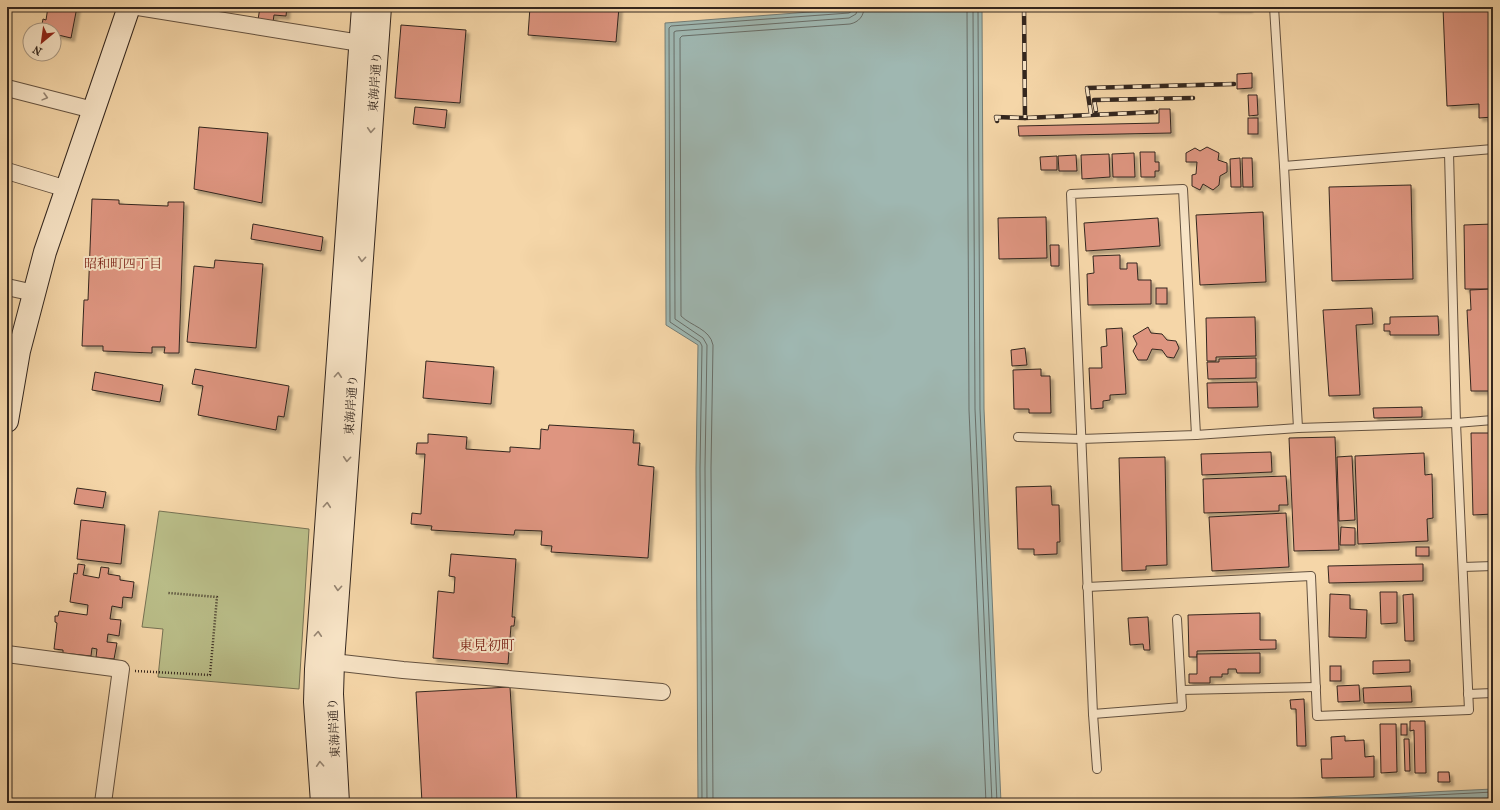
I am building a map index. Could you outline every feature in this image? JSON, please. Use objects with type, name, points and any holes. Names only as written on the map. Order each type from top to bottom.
[{"type":"street","points":[[7,421],[9,390],[45,252],[129,7]]},
{"type":"street","points":[[138,7],[360,43]]},
{"type":"street","name":"東海岸通り","points":[[322,803],[315,686],[363,7]]},
{"type":"street","name":"東海岸通り","points":[[338,803],[332,694],[333,662],[380,7]]},
{"type":"street","points":[[7,88],[94,110]]},
{"type":"street","points":[[7,171],[67,189]]},
{"type":"street","points":[[7,287],[34,293]]},
{"type":"street","points":[[7,654],[121,669],[103,803]]},
{"type":"street","points":[[333,662],[403,670],[662,692]]},
{"type":"lane","points":[[1274,7],[1298,428]]},
{"type":"lane","points":[[1284,166],[1493,149]]},
{"type":"lane","points":[[1088,587],[1311,576],[1317,716],[1469,710],[1456,423],[1449,153]]},
{"type":"lane","points":[[1097,769],[1093,714],[1070,194],[1183,189],[1196,435]]},
{"type":"lane","points":[[1018,437],[1081,439],[1196,435],[1298,428],[1456,423],[1493,420]]},
{"type":"lane","points":[[1463,567],[1493,566]]},
{"type":"lane","points":[[1093,714],[1182,707],[1177,619]]},
{"type":"lane","points":[[1181,690],[1316,687]]},
{"type":"lane","points":[[1468,694],[1493,693]]},
{"type":"path","points":[[121,669],[210,675],[217,597],[168,593]]},
{"type":"green space","points":[[159,511],[309,529],[299,689],[158,677],[163,629],[142,627]]},
{"type":"water","points":[[875,7],[982,7],[984,409],[1001,803],[698,803],[696,468],[698,345],[666,325],[665,23]]},
{"type":"water","points":[[1493,789],[1493,803],[1196,803]]},
{"type":"building","points":[[48,7],[77,7],[71,38],[62,36],[62,22],[42,22],[43,19],[46,20]]},
{"type":"building","points":[[196,7],[209,7],[208,12],[196,9]]},
{"type":"building","points":[[260,7],[287,7],[286,16],[274,15],[273,22],[258,20]]},
{"type":"building","points":[[530,7],[619,7],[616,42],[528,35]]},
{"type":"building","points":[[1216,7],[1249,7],[1249,9],[1216,9]]},
{"type":"building","points":[[1493,7],[1493,117],[1479,118],[1479,104],[1447,106],[1443,8]]},
{"type":"building","points":[[401,25],[466,30],[460,103],[395,98]]},
{"type":"building","points":[[1252,73],[1252,88],[1237,89],[1237,74]]},
{"type":"building","points":[[1248,95],[1257,95],[1258,115],[1249,116]]},
{"type":"building","points":[[415,107],[447,110],[445,128],[413,124]]},
{"type":"building","points":[[1159,109],[1170,109],[1171,133],[1019,136],[1018,126],[1159,123]]},
{"type":"building","points":[[1248,118],[1258,118],[1258,134],[1248,134]]},
{"type":"building","points":[[199,127],[268,133],[262,203],[194,189]]},
{"type":"building","points":[[1207,147],[1219,153],[1218,160],[1227,163],[1227,172],[1220,176],[1219,185],[1213,190],[1203,184],[1200,190],[1192,186],[1192,175],[1196,174],[1197,162],[1186,162],[1186,153],[1195,148],[1200,151]]},
{"type":"building","points":[[1140,152],[1155,152],[1155,162],[1159,162],[1159,171],[1155,171],[1155,177],[1141,177]]},
{"type":"building","points":[[1134,153],[1135,177],[1113,177],[1112,154]]},
{"type":"building","points":[[1109,154],[1110,177],[1082,179],[1081,155]]},
{"type":"building","points":[[1076,155],[1077,171],[1059,171],[1058,156]]},
{"type":"building","points":[[1057,156],[1057,170],[1041,170],[1040,157]]},
{"type":"building","points":[[1240,158],[1241,187],[1231,187],[1230,159]]},
{"type":"building","points":[[1242,158],[1252,158],[1253,187],[1243,187]]},
{"type":"building","points":[[1411,185],[1413,279],[1332,281],[1329,187]]},
{"type":"building","points":[[92,199],[119,200],[119,204],[168,206],[168,202],[184,202],[179,353],[164,353],[165,347],[152,347],[152,353],[103,351],[103,346],[82,346],[84,300],[88,300]]},
{"type":"building","points":[[1263,212],[1266,282],[1200,285],[1196,215]]},
{"type":"building","points":[[1046,217],[1047,258],[999,259],[998,218]]},
{"type":"building","points":[[1158,218],[1160,246],[1086,251],[1084,223]]},
{"type":"building","points":[[253,224],[323,237],[321,251],[251,239]]},
{"type":"building","points":[[1493,224],[1493,289],[1465,289],[1464,225]]},
{"type":"building","points":[[1050,245],[1059,245],[1059,266],[1051,266]]},
{"type":"building","points":[[1120,255],[1120,269],[1127,269],[1127,263],[1137,263],[1138,280],[1151,280],[1151,304],[1088,305],[1087,274],[1094,273],[1093,256]]},
{"type":"building","points":[[215,260],[263,264],[256,348],[187,342],[194,266],[214,268]]},
{"type":"building","points":[[1156,288],[1167,288],[1167,304],[1156,304]]},
{"type":"building","points":[[1491,289],[1491,309],[1493,309],[1493,391],[1471,391],[1467,310],[1471,310],[1470,290]]},
{"type":"building","points":[[1372,308],[1373,324],[1356,325],[1360,395],[1329,396],[1323,310]]},
{"type":"building","points":[[1438,316],[1439,335],[1390,335],[1390,331],[1384,331],[1384,324],[1390,324],[1390,317]]},
{"type":"building","points":[[1255,317],[1256,356],[1216,357],[1216,361],[1207,361],[1206,318]]},
{"type":"building","points":[[1148,327],[1151,333],[1162,334],[1167,340],[1176,341],[1179,348],[1174,358],[1167,357],[1162,350],[1152,349],[1147,360],[1138,360],[1133,351],[1137,344],[1133,336]]},
{"type":"building","points":[[1122,328],[1126,394],[1110,395],[1110,400],[1103,401],[1103,408],[1091,409],[1089,368],[1102,368],[1101,347],[1107,346],[1106,329]]},
{"type":"building","points":[[1025,348],[1027,365],[1012,366],[1011,350]]},
{"type":"building","points":[[1256,358],[1256,378],[1208,379],[1207,362],[1219,362],[1219,359]]},
{"type":"building","points":[[426,361],[494,367],[491,404],[423,398]]},
{"type":"building","points":[[195,369],[289,386],[284,417],[278,416],[276,430],[198,415],[203,386],[192,384]]},
{"type":"building","points":[[1041,369],[1041,376],[1050,376],[1051,413],[1029,413],[1029,409],[1014,409],[1013,370]]},
{"type":"building","points":[[95,372],[163,385],[160,402],[92,390]]},
{"type":"building","points":[[1257,382],[1258,407],[1208,408],[1207,383]]},
{"type":"building","points":[[1422,407],[1422,417],[1374,418],[1373,408]]},
{"type":"building","points":[[549,425],[634,430],[633,443],[640,443],[638,465],[654,467],[648,558],[551,552],[552,546],[541,545],[542,531],[515,530],[514,535],[431,530],[432,526],[411,524],[412,513],[421,514],[425,454],[416,454],[417,443],[428,443],[428,434],[467,437],[466,449],[510,452],[510,447],[540,449],[541,429],[548,430]]},
{"type":"building","points":[[1471,433],[1493,433],[1493,514],[1473,515]]},
{"type":"building","points":[[1335,437],[1339,550],[1294,551],[1289,438]]},
{"type":"building","points":[[1271,452],[1272,472],[1202,475],[1201,454]]},
{"type":"building","points":[[1424,453],[1425,475],[1432,474],[1433,518],[1427,519],[1428,541],[1358,544],[1355,456]]},
{"type":"building","points":[[1352,456],[1355,520],[1339,521],[1337,457]]},
{"type":"building","points":[[1165,457],[1167,565],[1146,566],[1146,570],[1122,571],[1119,458]]},
{"type":"building","points":[[1286,476],[1288,505],[1279,505],[1279,511],[1204,513],[1203,479]]},
{"type":"building","points":[[1051,486],[1052,505],[1059,505],[1060,542],[1057,542],[1057,554],[1034,555],[1034,549],[1018,549],[1016,487]]},
{"type":"building","points":[[77,488],[106,492],[103,508],[74,504]]},
{"type":"building","points":[[1286,513],[1289,567],[1212,571],[1209,517]]},
{"type":"building","points":[[81,520],[125,525],[121,564],[77,559]]},
{"type":"building","points":[[1341,527],[1355,528],[1355,545],[1340,545]]},
{"type":"building","points":[[1416,547],[1429,547],[1429,556],[1416,556]]},
{"type":"building","points":[[451,554],[516,559],[512,617],[515,617],[514,626],[511,626],[508,664],[433,658],[438,591],[454,593],[455,577],[449,576]]},
{"type":"building","points":[[78,564],[85,565],[83,575],[99,578],[101,567],[109,568],[108,574],[120,576],[120,580],[134,582],[132,598],[123,597],[122,608],[112,606],[110,619],[121,620],[119,636],[108,634],[107,642],[117,643],[114,659],[96,657],[97,649],[92,648],[91,656],[63,653],[63,650],[54,649],[57,623],[55,622],[55,616],[58,616],[59,611],[87,615],[88,605],[70,602],[74,573],[77,574]]},
{"type":"building","points":[[1423,564],[1423,581],[1329,583],[1328,566]]},
{"type":"building","points":[[1380,592],[1397,592],[1397,623],[1381,624]]},
{"type":"building","points":[[1330,594],[1350,595],[1350,609],[1367,610],[1366,638],[1329,637]]},
{"type":"building","points":[[1413,594],[1414,641],[1405,641],[1403,595]]},
{"type":"building","points":[[1260,613],[1260,640],[1276,640],[1276,649],[1197,651],[1197,657],[1189,657],[1188,615]]},
{"type":"building","points":[[1148,617],[1150,650],[1144,650],[1143,644],[1130,645],[1128,618]]},
{"type":"building","points":[[1260,653],[1260,673],[1237,673],[1236,669],[1228,669],[1228,674],[1222,674],[1222,677],[1210,677],[1210,683],[1189,683],[1189,674],[1197,674],[1197,654]]},
{"type":"building","points":[[1410,660],[1410,672],[1373,674],[1373,661]]},
{"type":"building","points":[[1330,666],[1341,666],[1341,681],[1330,681]]},
{"type":"building","points":[[1359,685],[1360,701],[1338,702],[1337,686]]},
{"type":"building","points":[[1411,686],[1412,702],[1364,703],[1363,688]]},
{"type":"building","points":[[510,687],[517,803],[422,803],[416,692]]},
{"type":"building","points":[[1304,699],[1306,746],[1297,746],[1296,709],[1291,709],[1290,700]]},
{"type":"building","points":[[1410,721],[1425,721],[1426,773],[1415,773],[1414,730],[1410,731]]},
{"type":"building","points":[[1380,724],[1396,724],[1397,772],[1381,773]]},
{"type":"building","points":[[1401,724],[1407,724],[1407,735],[1401,735]]},
{"type":"building","points":[[1345,736],[1345,741],[1364,740],[1365,757],[1374,756],[1374,777],[1322,778],[1321,759],[1332,759],[1331,737]]},
{"type":"building","points":[[1404,739],[1409,739],[1410,771],[1405,771]]},
{"type":"building","points":[[1438,772],[1449,772],[1450,782],[1438,782]]},
{"type":"railway","points":[[1024,7],[1025,118]]},
{"type":"railway","points":[[1091,114],[1087,88],[1234,84]]},
{"type":"railway","points":[[1096,111],[1094,100],[1193,98]]},
{"type":"railway","points":[[997,121],[996,117],[1025,118],[1156,112]]},
{"type":"district","name":"昭和町四丁目","points":[[123,263]]},
{"type":"district","name":"東見初町","points":[[487,645]]}]
